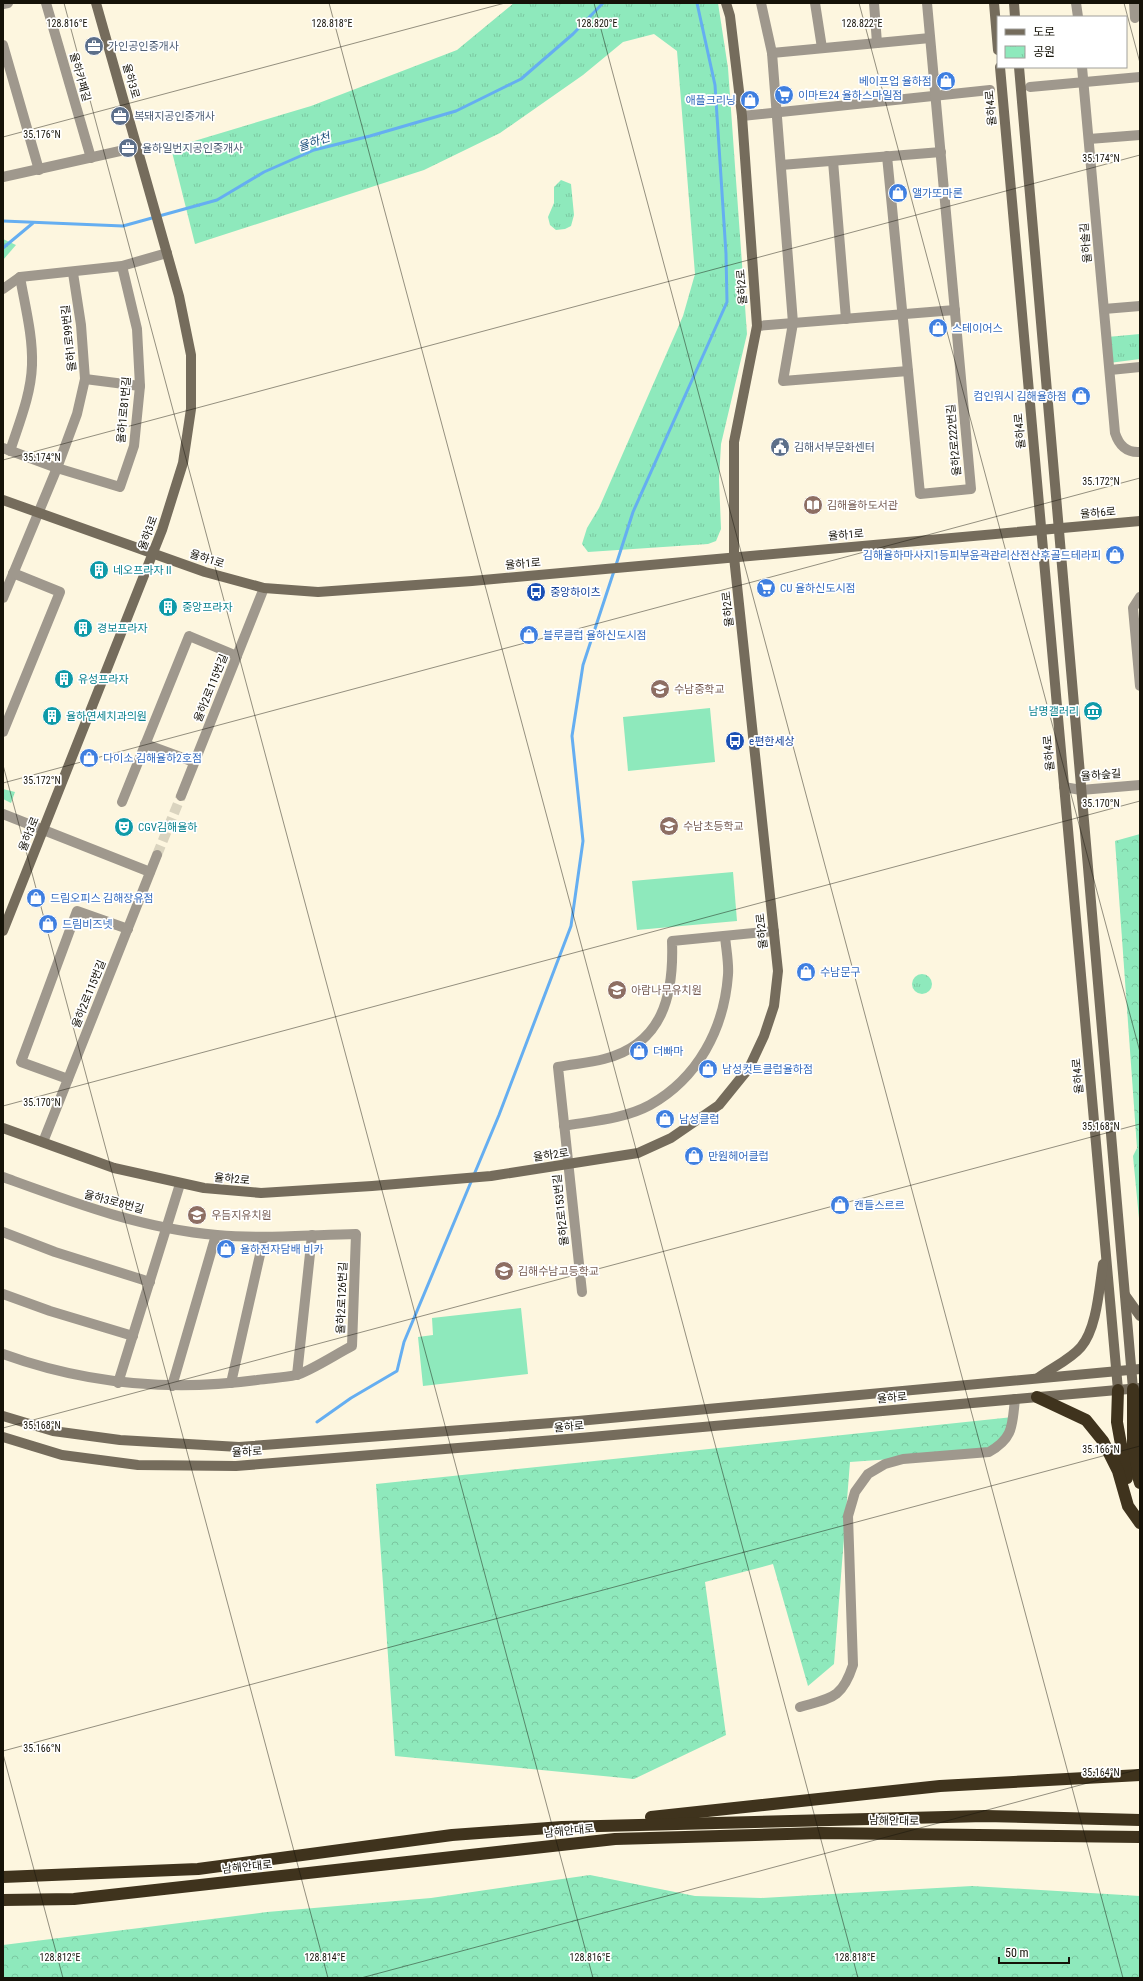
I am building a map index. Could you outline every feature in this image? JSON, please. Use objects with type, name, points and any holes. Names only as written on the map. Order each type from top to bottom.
[{"type":"highway","points":[[1136,1388],[1133,1459],[1140,1483]]},
{"type":"highway","points":[[1118,1390],[1117,1422],[1122,1458],[1127,1481],[1140,1514]]},
{"type":"highway","points":[[1037,1397],[1086,1420],[1103,1441],[1118,1471],[1128,1506],[1140,1523]]},
{"type":"highway","points":[[562,1827],[940,1786],[1140,1775]]},
{"type":"highway","name":"남해안대로","points":[[3,1877],[198,1869],[452,1835],[562,1827],[985,1816],[1140,1820]]},
{"type":"highway","name":"남해안대로","points":[[3,1900],[74,1898],[615,1839],[820,1833],[1140,1837]]},
{"type":"main road","name":"율하3로","points":[[3,931],[153,554],[182,463],[191,409],[191,355],[179,296],[96,3]]},
{"type":"main road","name":"율하2로","points":[[3,1128],[114,1168],[180,1184],[204,1188],[261,1193],[448,1181],[491,1176],[568,1163],[578,1163],[638,1152],[671,1138],[719,1105],[749,1068],[764,1036],[774,1006],[778,971],[734,557],[734,442],[757,326],[742,116],[730,16],[726,3]]},
{"type":"main road","points":[[994,3],[997,38]]},
{"type":"main road","points":[[1014,3],[1015,16]]},
{"type":"main road","name":"율하4로","points":[[1000,68],[1118,1390]]},
{"type":"main road","points":[[1019,68],[1125,1294],[1136,1369],[1136,1388]]},
{"type":"main road","name":"율하1로","points":[[3,500],[38,514],[205,572],[264,588],[318,592],[359,590],[655,565],[1059,528]]},
{"type":"main road","name":"율하6로","points":[[1059,528],[1140,521]]},
{"type":"main road","points":[[1038,1378],[1081,1347],[1090,1331],[1096,1307],[1105,1248]]},
{"type":"main road","points":[[1125,1294],[1140,1316]]},
{"type":"main road","name":"율하로","points":[[3,1416],[53,1431],[106,1438],[239,1447],[578,1421],[1136,1369]]},
{"type":"main road","name":"율하로","points":[[3,1436],[62,1455],[138,1465],[236,1466],[580,1438],[1136,1388]]},
{"type":"street","points":[[3,4],[8,3]]},
{"type":"street","name":"율하카페길","points":[[46,3],[91,158]]},
{"type":"street","points":[[761,3],[772,53],[793,323],[783,381],[908,371]]},
{"type":"street","points":[[815,3],[822,48]]},
{"type":"street","points":[[874,3],[877,43]]},
{"type":"street","name":"율하2로222번길","points":[[887,156],[920,494],[971,489],[927,3]]},
{"type":"street","points":[[1076,3],[1078,16]]},
{"type":"street","points":[[1134,3],[1134,19]]},
{"type":"street","points":[[772,53],[930,38]]},
{"type":"street","points":[[3,45],[39,170]]},
{"type":"street","name":"율하솔길","points":[[1082,68],[1117,439],[1124,448],[1140,452]]},
{"type":"street","points":[[1030,87],[1140,77]]},
{"type":"street","points":[[742,116],[990,90]]},
{"type":"street","points":[[1089,139],[1140,135]]},
{"type":"street","points":[[3,177],[138,147]]},
{"type":"street","points":[[781,165],[941,152]]},
{"type":"street","points":[[833,161],[846,319]]},
{"type":"street","points":[[3,289],[20,278],[73,273],[122,266],[167,253]]},
{"type":"street","name":"율하1로81번길","points":[[20,278],[30,331],[32,365],[29,394],[7,449],[57,468],[120,487],[134,446],[140,386],[137,329],[122,266]]},
{"type":"street","name":"율하1로99번길","points":[[3,598],[57,468],[77,414],[85,378],[81,325],[73,273]]},
{"type":"street","points":[[1104,309],[1140,306]]},
{"type":"street","points":[[757,326],[955,310]]},
{"type":"street","points":[[1110,370],[1140,367]]},
{"type":"street","points":[[85,378],[140,386]]},
{"type":"street","points":[[3,732],[60,592],[13,573]]},
{"type":"street","name":"율하2로115번길","points":[[181,796],[264,588]]},
{"type":"street","points":[[1140,596],[1133,608],[1140,686]]},
{"type":"street","points":[[122,802],[189,636],[237,656]]},
{"type":"street","points":[[145,744],[194,762]]},
{"type":"street","name":"율하숲길","points":[[1064,787],[1081,790],[1140,785]]},
{"type":"street","points":[[3,814],[150,872]]},
{"type":"street","name":"율하2로115번길","points":[[43,1142],[157,855]]},
{"type":"street","points":[[68,1079],[21,1062],[77,911],[128,929]]},
{"type":"street","name":"율하2로153번길","points":[[582,1292],[558,1067],[604,1059],[621,1053],[638,1043],[651,1030],[667,1003],[672,975],[672,941],[774,931]]},
{"type":"street","points":[[564,1126],[619,1117],[649,1106],[676,1088],[695,1068],[713,1037],[725,1003],[728,973],[725,936]]},
{"type":"street","name":"율하3로8번길","points":[[3,1177],[82,1206],[167,1228]]},
{"type":"street","points":[[3,1354],[35,1365],[118,1383],[180,1184]]},
{"type":"street","name":"율하2로126번길","points":[[118,1383],[172,1386],[231,1384],[297,1375],[352,1346],[356,1234],[264,1237],[216,1235],[167,1228]]},
{"type":"street","points":[[3,1232],[55,1252],[150,1282]]},
{"type":"street","points":[[172,1386],[216,1235]]},
{"type":"street","points":[[297,1375],[312,1235]]},
{"type":"street","points":[[231,1384],[264,1237]]},
{"type":"street","points":[[3,1294],[50,1311],[133,1336]]},
{"type":"street","points":[[800,1707],[835,1696],[848,1680],[853,1665],[848,1516],[855,1492],[868,1474],[885,1464],[903,1459],[989,1452],[1001,1445],[1011,1432],[1015,1399]]},
{"type":"green space","points":[[514,3],[718,3],[728,68],[747,334],[721,444],[719,479],[721,529],[716,541],[708,544],[588,552],[582,544],[587,528],[599,508],[683,316],[695,274],[677,51],[654,34],[623,42],[583,75],[500,133],[424,170],[195,244],[171,148],[311,106],[457,50]]},
{"type":"green space","points":[[561,180],[571,184],[574,215],[571,226],[565,229],[556,230],[550,225],[548,217],[554,203],[554,187]]},
{"type":"green space","points":[[3,239],[16,245],[3,260]]},
{"type":"green space","points":[[1140,334],[1140,359],[1109,363],[1107,337]]},
{"type":"green space","points":[[710,708],[715,762],[628,771],[623,717]]},
{"type":"green space","points":[[3,789],[15,792],[11,803],[3,799]]},
{"type":"green space","points":[[1140,834],[1140,1150],[1137,1148],[1115,841]]},
{"type":"green space","points":[[733,872],[737,921],[637,930],[632,881]]},
{"type":"green space","points":[[922,974],[929,977],[932,984],[929,991],[922,994],[915,991],[912,984],[915,977]]},
{"type":"green space","points":[[1137,1148],[1140,1150],[1140,1229],[1133,1156]]},
{"type":"green space","points":[[521,1308],[528,1374],[423,1386],[418,1337],[433,1335],[432,1318]]},
{"type":"green space","points":[[1013,1417],[1011,1432],[989,1452],[850,1462],[834,1664],[808,1686],[773,1564],[705,1582],[726,1735],[634,1779],[395,1756],[376,1484]]},
{"type":"green space","points":[[590,1875],[695,1896],[761,1898],[972,1886],[1140,1896],[1140,1978],[3,1978],[3,1945],[267,1912],[431,1898]]},
{"type":"waterway","name":"율하천","points":[[3,221],[123,226],[217,200],[264,172],[314,150],[370,136],[456,111],[521,79],[573,34],[603,3]]},
{"type":"waterway","points":[[616,565],[633,512],[727,302],[726,254],[715,85],[697,3]]},
{"type":"waterway","points":[[3,248],[33,223]]},
{"type":"waterway","points":[[317,1422],[351,1398],[397,1371],[404,1342],[499,1115],[571,926],[583,841],[572,736],[583,665],[614,571]]},
{"type":"tunnel","points":[[157,855],[181,796]]},
{"type":"place","name":"가인공인중개사","points":[[94,46]]},
{"type":"place","name":"베이프업 율하점","points":[[946,81]]},
{"type":"place","name":"이마트24 율하스마일점","points":[[784,95]]},
{"type":"place","name":"애플크리닝","points":[[750,100]]},
{"type":"place","name":"복돼지공인중개사","points":[[120,116]]},
{"type":"place","name":"율하일번지공인중개사","points":[[128,148]]},
{"type":"place","name":"앨가또마론","points":[[898,193]]},
{"type":"place","name":"스테이어스","points":[[938,328]]},
{"type":"place","name":"컴인워시 김해율하점","points":[[1081,396]]},
{"type":"place","name":"김해서부문화센터","points":[[780,447]]},
{"type":"place","name":"김해율하도서관","points":[[813,505]]},
{"type":"place","name":"김해율하마사지1등피부윤곽관리산전산후골드테라피","points":[[1115,555]]},
{"type":"place","name":"네오프라자 II","points":[[99,570]]},
{"type":"place","name":"CU 율하신도시점","points":[[766,588]]},
{"type":"place","name":"중앙하이츠","points":[[536,592]]},
{"type":"place","name":"중앙프라자","points":[[168,607]]},
{"type":"place","name":"경보프라자","points":[[83,628]]},
{"type":"place","name":"블루클럽 율하신도시점","points":[[529,635]]},
{"type":"place","name":"유성프라자","points":[[64,679]]},
{"type":"place","name":"수남중학교","points":[[660,689]]},
{"type":"place","name":"남명갤러리","points":[[1093,711]]},
{"type":"place","name":"율하연세치과의원","points":[[52,716]]},
{"type":"place","name":"e편한세상","points":[[735,741]]},
{"type":"place","name":"다이소 김해율하2호점","points":[[89,758]]},
{"type":"place","name":"수남초등학교","points":[[669,826]]},
{"type":"place","name":"CGV김해율하","points":[[124,827]]},
{"type":"place","name":"드림오피스 김해장유점","points":[[36,898]]},
{"type":"place","name":"드림비즈넷","points":[[48,924]]},
{"type":"place","name":"수남문구","points":[[806,972]]},
{"type":"place","name":"아람나무유치원","points":[[617,990]]},
{"type":"place","name":"더빠마","points":[[639,1051]]},
{"type":"place","name":"남성컷트클럽율하점","points":[[708,1069]]},
{"type":"place","name":"남성클럽","points":[[665,1119]]},
{"type":"place","name":"만원헤어클럽","points":[[694,1156]]},
{"type":"place","name":"캔들스르르","points":[[840,1205]]},
{"type":"place","name":"우듬지유치원","points":[[197,1215]]},
{"type":"place","name":"율하전자담배 비카","points":[[226,1249]]},
{"type":"place","name":"김해수남고등학교","points":[[504,1271]]}]
